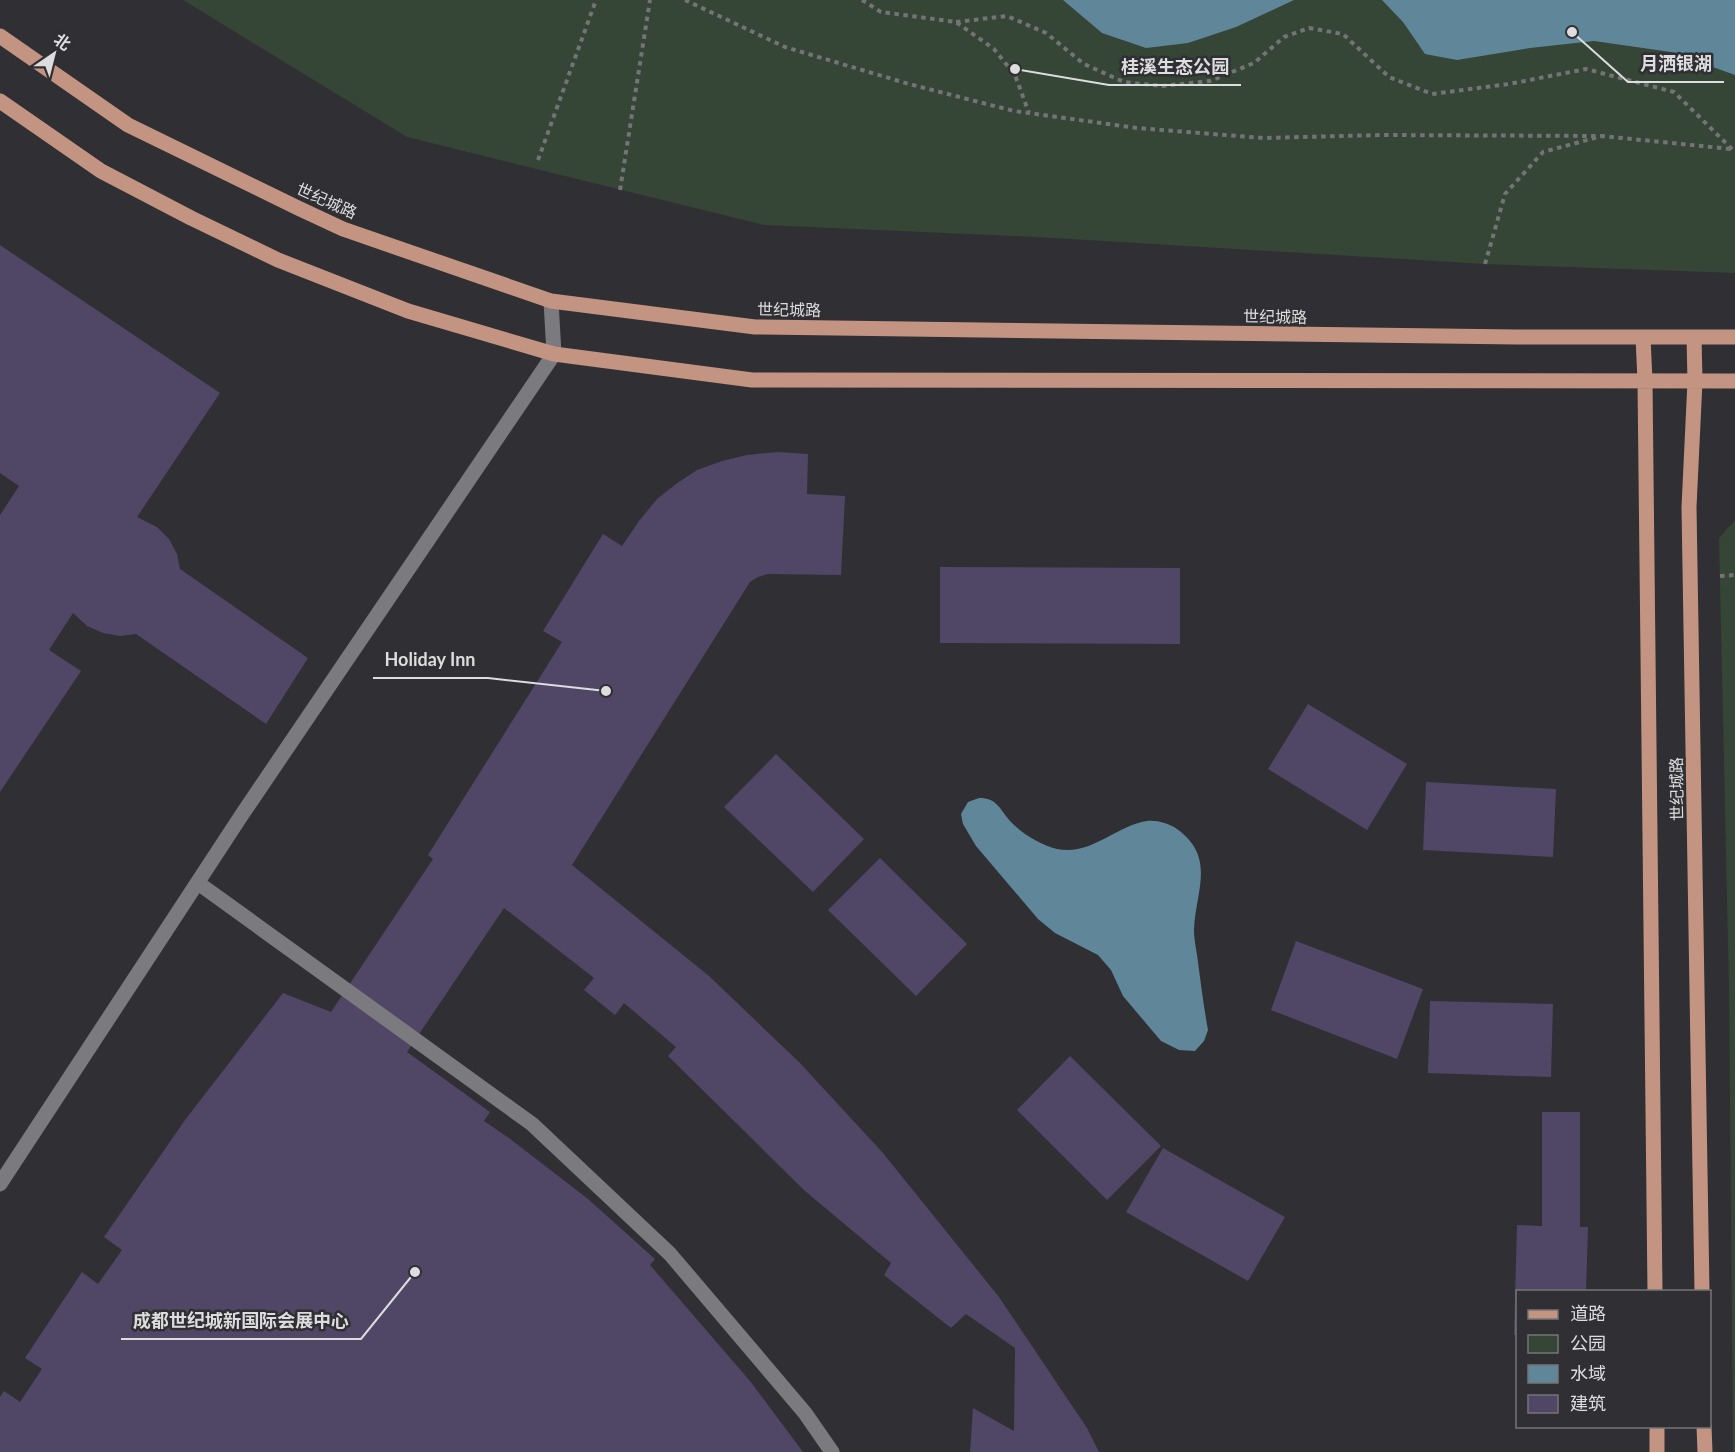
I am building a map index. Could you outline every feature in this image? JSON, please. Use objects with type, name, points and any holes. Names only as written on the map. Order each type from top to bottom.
[{"type":"main road","name":"世纪城路","points":[[0,36],[128,124],[298,208],[343,229],[550,301],[755,327],[1694,337],[1695,381],[1689,507],[1702,1290]]},
{"type":"main road","points":[[0,101],[101,171],[278,261],[408,311],[554,354],[752,380],[1735,381]]},
{"type":"main road","name":"世纪城路","points":[[1643,337],[1655,1290]]},
{"type":"main road","points":[[1694,337],[1735,337]]},
{"type":"main road","points":[[1657,1428],[1657,1452]]},
{"type":"main road","points":[[1704,1428],[1705,1452]]},
{"type":"street","points":[[0,1184],[198,883],[554,354],[550,301]]},
{"type":"street","points":[[198,883],[532,1124],[670,1254],[805,1413],[832,1452]]},
{"type":"path","points":[[538,160],[596,0]]},
{"type":"path","points":[[620,190],[650,0]]},
{"type":"path","points":[[685,0],[785,47],[909,84],[1029,113],[1137,129],[1263,138],[1382,135],[1602,136],[1734,150]]},
{"type":"path","points":[[862,0],[881,12],[956,22],[1007,16],[1046,33],[1084,64],[1124,82],[1162,86],[1210,81],[1254,63],[1284,37],[1309,28],[1343,34],[1389,77],[1432,94],[1509,84],[1586,69],[1674,92],[1734,150]]},
{"type":"path","points":[[956,22],[994,49],[1015,75],[1029,113]]},
{"type":"path","points":[[1485,264],[1505,194],[1543,152],[1602,136]]},
{"type":"path","points":[[1720,576],[1735,574]]},
{"type":"green space","points":[[183,0],[1735,0],[1735,273],[1485,264],[1037,237],[764,225],[407,137]]},
{"type":"green space","points":[[1735,520],[1735,1452],[1733,1452],[1729,991],[1719,538]]},
{"type":"water","points":[[1063,0],[1294,0],[1236,27],[1188,43],[1146,48],[1102,33]]},
{"type":"water","points":[[1382,0],[1735,0],[1735,75],[1671,52],[1594,41],[1530,48],[1457,60],[1425,54],[1403,22]]},
{"type":"water","points":[[979,798],[994,802],[1025,834],[1044,845],[1057,849],[1069,850],[1092,845],[1124,828],[1147,821],[1170,825],[1189,840],[1197,852],[1200,864],[1200,889],[1194,934],[1208,1030],[1204,1041],[1195,1051],[1179,1050],[1161,1041],[1123,996],[1111,970],[1098,955],[1055,933],[1038,919],[976,846],[963,824],[961,814],[968,802]]},
{"type":"building","points":[[0,245],[220,393],[137,517],[157,527],[169,539],[177,554],[180,569],[308,658],[266,724],[136,634],[120,636],[103,633],[87,626],[73,613],[49,650],[81,671],[0,792],[0,515],[19,486],[0,473]]},
{"type":"building","points":[[778,452],[808,454],[807,494],[845,496],[841,575],[768,574],[750,582],[572,865],[709,976],[799,1062],[883,1153],[999,1297],[1087,1428],[1099,1452],[970,1452],[973,1408],[1014,1431],[1015,1348],[966,1314],[951,1328],[884,1275],[891,1263],[805,1191],[668,1056],[676,1047],[624,1003],[615,1015],[584,990],[594,978],[504,908],[407,1052],[490,1112],[484,1121],[588,1199],[655,1259],[650,1265],[750,1381],[803,1452],[0,1452],[0,1397],[4,1391],[20,1402],[42,1369],[25,1358],[82,1272],[98,1284],[122,1250],[104,1237],[185,1120],[283,993],[331,1012],[433,859],[428,855],[562,642],[543,631],[603,534],[622,546],[657,499],[697,470],[747,455]]},
{"type":"building","points":[[940,567],[1180,568],[1180,644],[940,643]]},
{"type":"building","points":[[1308,704],[1407,764],[1367,830],[1268,769]]},
{"type":"building","points":[[776,754],[864,839],[813,892],[724,807]]},
{"type":"building","points":[[1426,782],[1556,789],[1553,857],[1423,850]]},
{"type":"building","points":[[880,858],[967,944],[916,996],[828,910]]},
{"type":"building","points":[[1296,941],[1423,989],[1397,1059],[1271,1010]]},
{"type":"building","points":[[1430,1001],[1553,1004],[1551,1077],[1428,1073]]},
{"type":"building","points":[[1070,1056],[1161,1146],[1107,1200],[1017,1110]]},
{"type":"building","points":[[1542,1112],[1580,1112],[1580,1227],[1588,1227],[1586,1290],[1516,1290],[1516,1335],[1514,1335],[1517,1225],[1542,1226]]},
{"type":"building","points":[[1163,1148],[1285,1217],[1248,1281],[1126,1212]]},
{"type":"place","name":"月洒银湖","points":[[1572,32]]},
{"type":"place","name":"桂溪生态公园","points":[[1015,69]]},
{"type":"place","name":"Holiday Inn","points":[[606,691]]},
{"type":"place","name":"成都世纪城新国际会展中心","points":[[415,1272]]}]
